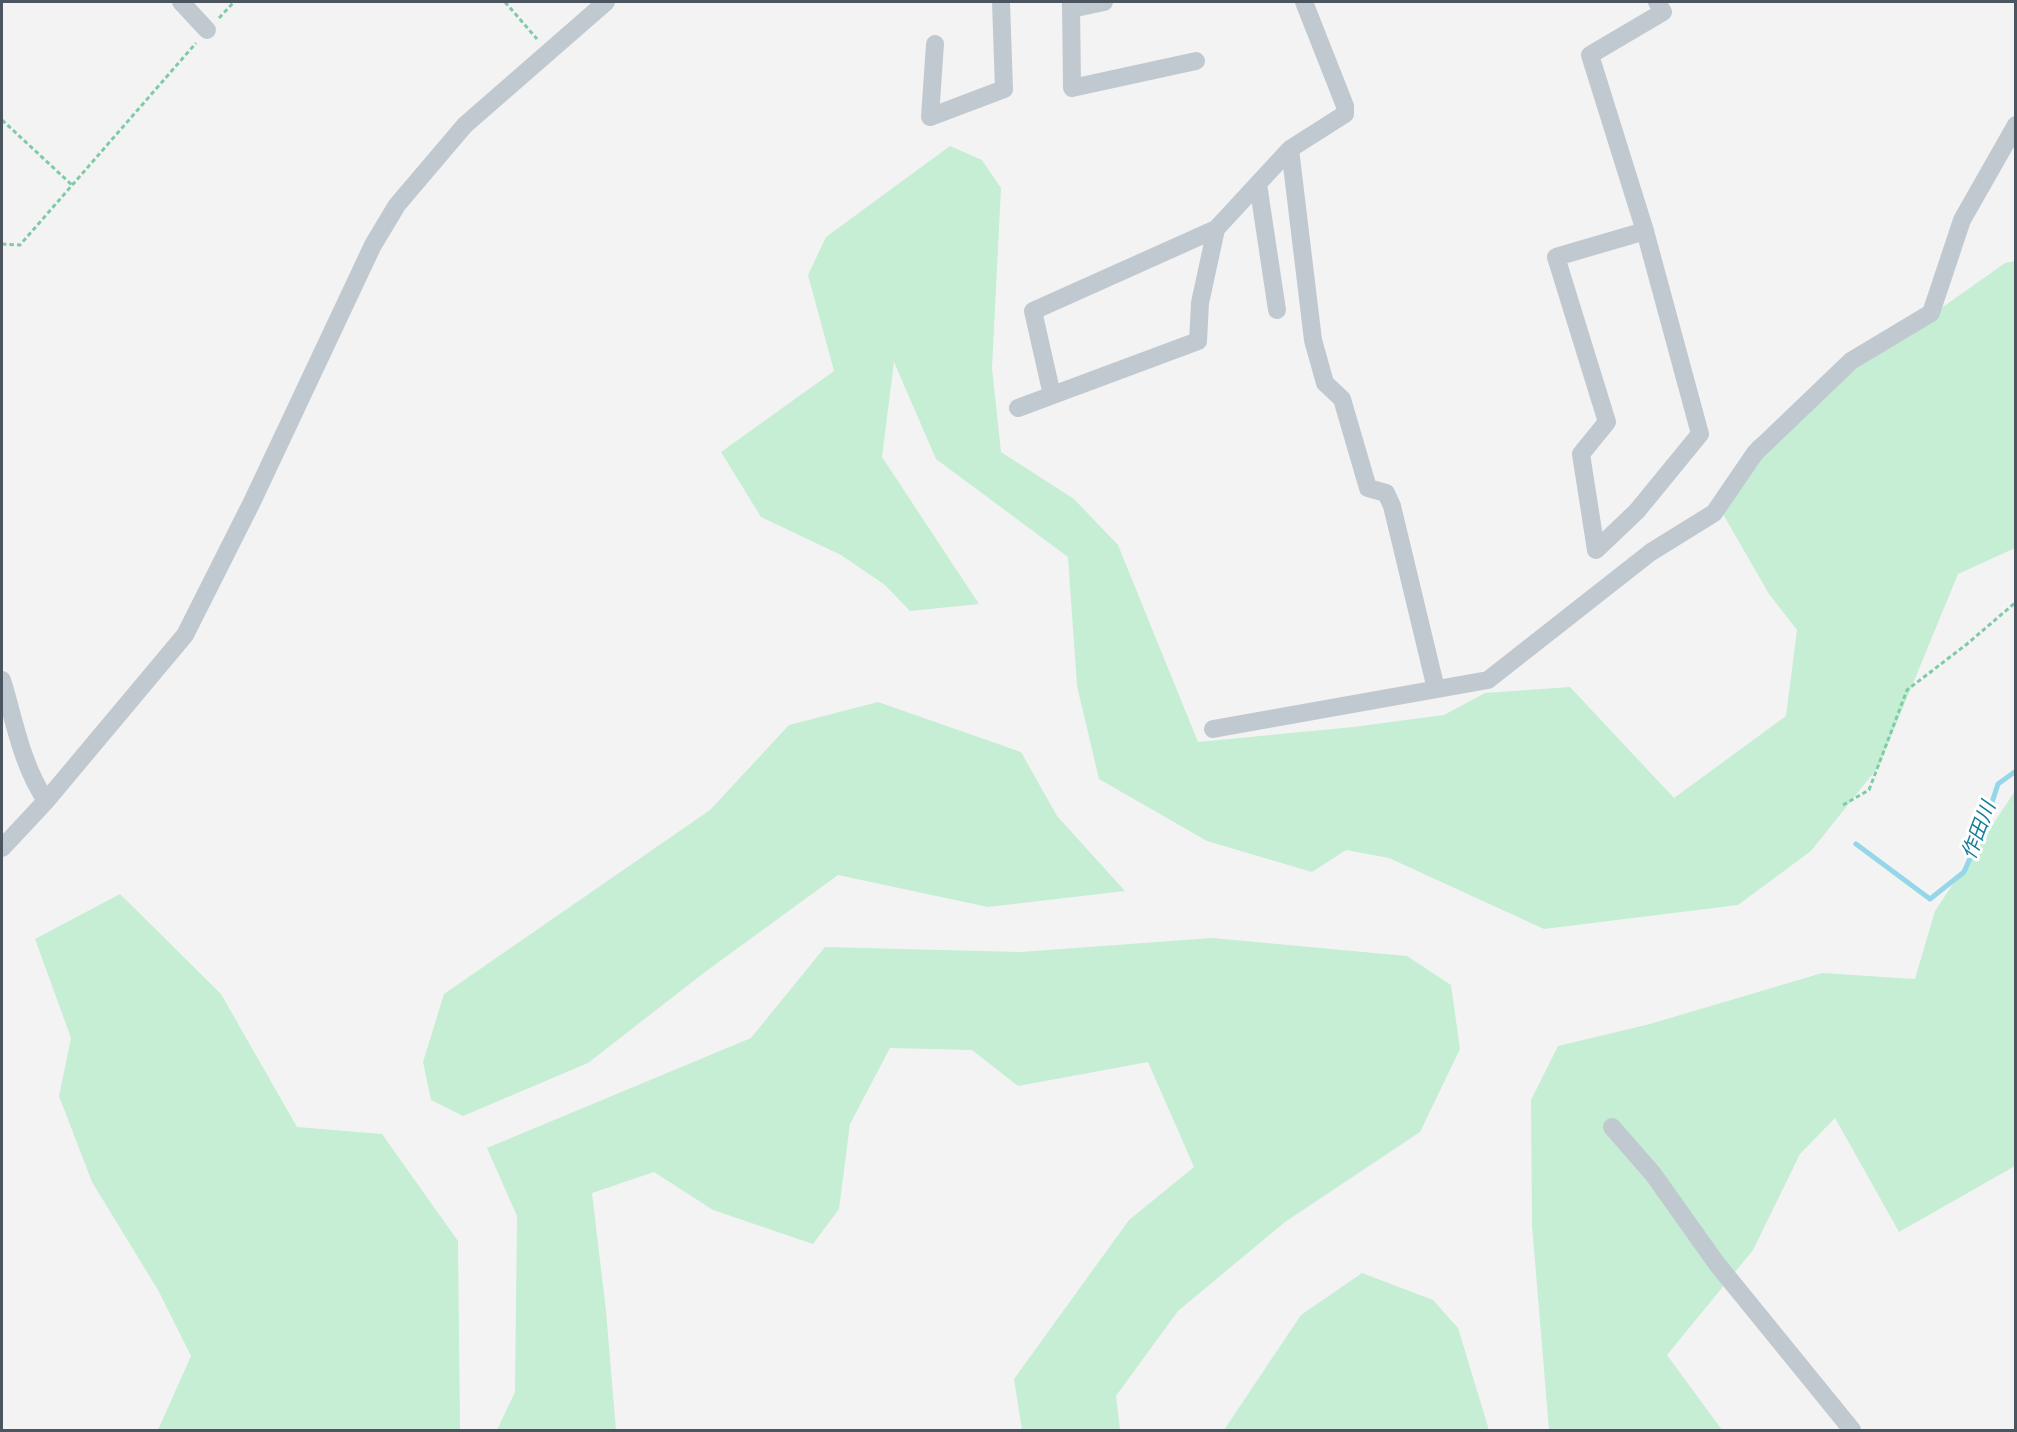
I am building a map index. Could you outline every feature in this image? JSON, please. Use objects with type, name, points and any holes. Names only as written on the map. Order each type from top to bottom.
[{"type":"street","points":[[181,2],[207,30]]},
{"type":"street","points":[[2,848],[46,801],[185,635],[252,502],[373,245],[397,205],[465,125],[606,2]]},
{"type":"street","points":[[935,44],[930,117],[1004,89],[1001,2]]},
{"type":"street","points":[[1104,2],[1071,5],[1072,88],[1196,61]]},
{"type":"street","points":[[1052,395],[1033,311],[1216,229],[1290,149],[1345,114],[1345,106],[1304,2]]},
{"type":"street","points":[[1645,231],[1556,257],[1607,422],[1581,454],[1596,550],[1637,511],[1700,434],[1645,231],[1590,55],[1663,12],[1657,2]]},
{"type":"street","points":[[1213,729],[1488,680],[1651,552],[1714,513],[1755,453],[1851,361],[1931,313],[1962,220],[2016,125]]},
{"type":"street","points":[[1290,149],[1313,340],[1325,383],[1342,399],[1368,488],[1386,494],[1392,506],[1436,690]]},
{"type":"street","points":[[1258,184],[1277,310]]},
{"type":"street","points":[[1018,408],[1198,341],[1200,303],[1216,229]]},
{"type":"street","points":[[2,680],[7,715],[32,780],[46,801]]},
{"type":"street","points":[[1612,1127],[1653,1173],[1717,1264],[1852,1431]]},
{"type":"path","points":[[2,244],[20,245],[234,2]]},
{"type":"path","points":[[505,2],[548,52]]},
{"type":"path","points":[[2,120],[72,185]]},
{"type":"path","points":[[1844,805],[1869,790],[1907,690],[2016,602]]},
{"type":"green space","points":[[950,146],[982,160],[1001,188],[992,368],[1001,452],[1074,499],[1118,545],[1198,742],[1353,727],[1444,715],[1485,693],[1570,687],[1674,798],[1786,716],[1797,630],[1769,594],[1723,514],[1752,442],[2005,263],[2015,261],[2015,548],[1958,574],[1879,766],[1811,851],[1738,905],[1544,929],[1389,858],[1346,850],[1312,872],[1207,841],[1099,779],[1077,686],[1068,557],[936,459],[894,362],[882,457],[979,604],[910,611],[885,585],[841,555],[761,517],[721,452],[834,371],[808,275],[826,237]]},
{"type":"green space","points":[[878,702],[1021,752],[1057,816],[1125,891],[988,907],[838,875],[705,972],[588,1063],[463,1116],[431,1100],[423,1062],[444,994],[710,810],[789,725]]},
{"type":"green space","points":[[2015,791],[2015,1166],[1899,1232],[1835,1118],[1800,1154],[1753,1250],[1667,1355],[1722,1430],[1549,1430],[1532,1225],[1531,1100],[1558,1046],[1650,1024],[1822,973],[1915,979],[1935,911]]},
{"type":"green space","points":[[120,894],[221,994],[297,1127],[382,1134],[458,1241],[460,1430],[158,1430],[191,1356],[158,1290],[92,1182],[59,1096],[71,1038],[35,939]]},
{"type":"green space","points":[[1212,938],[1407,956],[1451,985],[1460,1049],[1420,1132],[1285,1222],[1178,1311],[1116,1396],[1120,1430],[1022,1430],[1014,1379],[1129,1220],[1194,1167],[1148,1062],[1018,1086],[972,1050],[890,1048],[850,1124],[839,1209],[813,1244],[713,1210],[654,1172],[592,1193],[606,1311],[616,1430],[497,1430],[515,1392],[517,1216],[487,1148],[751,1038],[825,947],[1020,952]]},
{"type":"green space","points":[[1362,1273],[1433,1300],[1458,1328],[1489,1430],[1224,1430],[1301,1315]]},
{"type":"waterway","name":"作田川","points":[[1856,844],[1930,899],[1964,872],[1985,824],[1998,784],[2016,771]]}]
